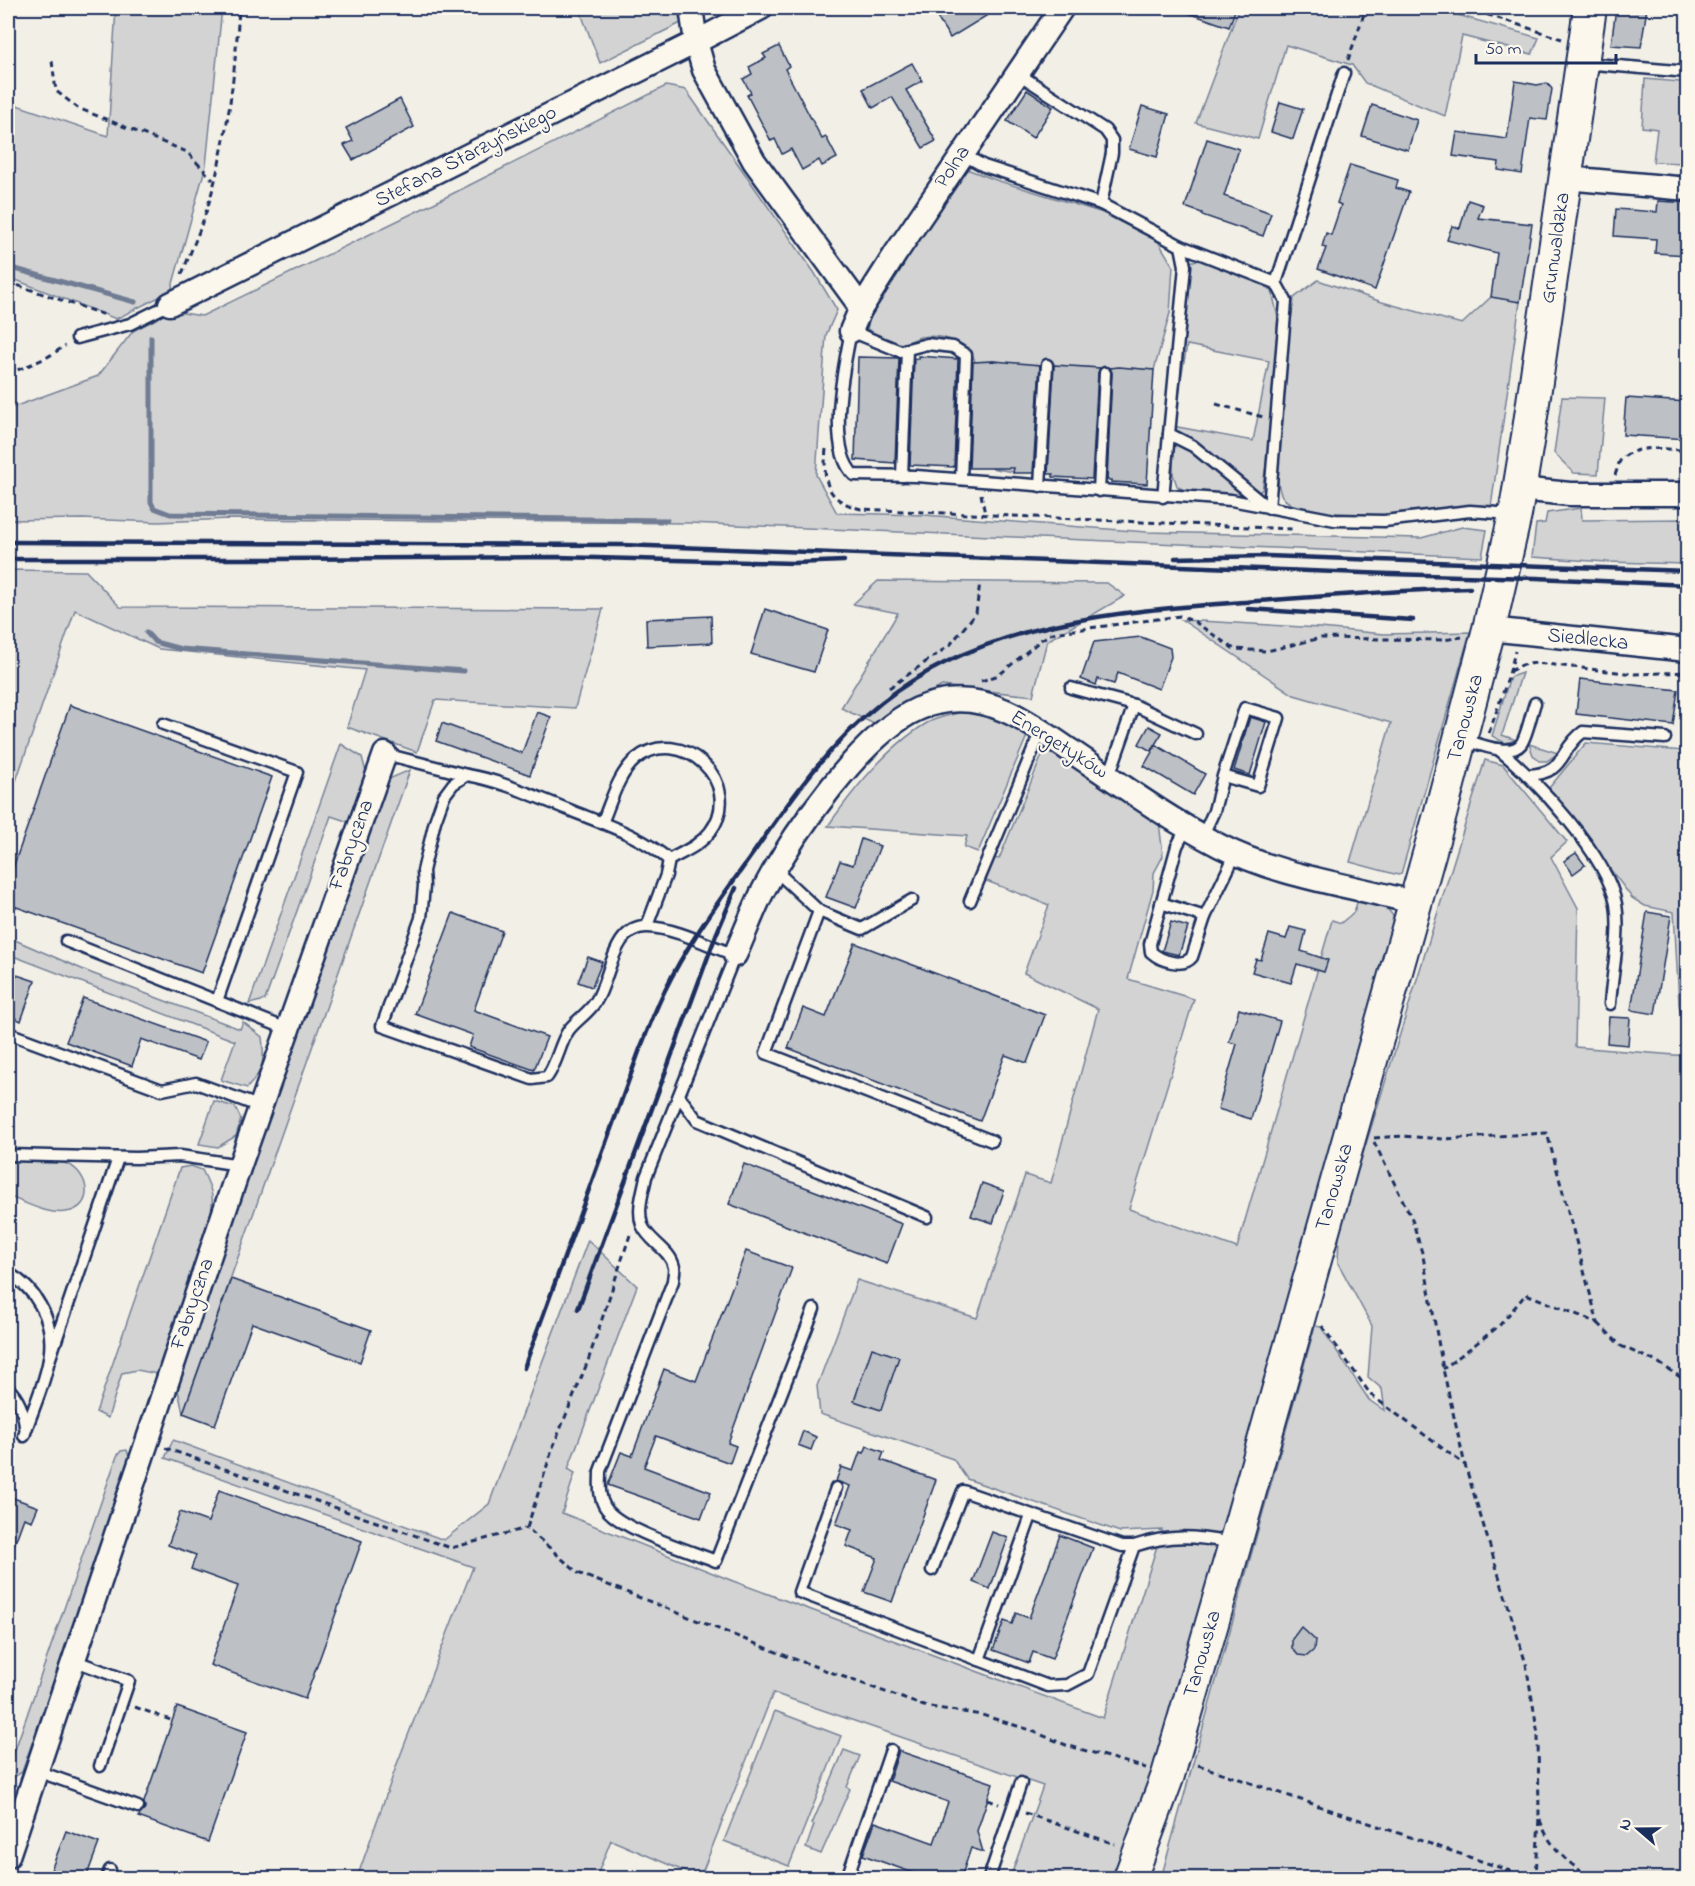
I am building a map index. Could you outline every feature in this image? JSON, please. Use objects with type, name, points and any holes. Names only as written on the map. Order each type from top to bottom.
[{"type":"main road","name":"Grunwaldzka","points":[[1517,502],[1566,178],[1574,52],[1590,8]]},
{"type":"main road","name":"Tanowska","points":[[1130,1878],[1170,1766],[1416,903],[1475,737],[1476,633],[1517,502]]},
{"type":"street","points":[[691,8],[696,42],[704,70],[754,161],[855,299],[860,310]]},
{"type":"street","name":"Stefana Starzyńskiego","points":[[170,304],[761,8]]},
{"type":"street","name":"Polna","points":[[851,331],[860,310],[896,253],[1062,8]]},
{"type":"street","points":[[1566,178],[1688,189]]},
{"type":"street","points":[[1517,502],[1570,494],[1688,494]]},
{"type":"street","name":"Siedlecka","points":[[1476,633],[1688,650]]},
{"type":"street","name":"Energetyków","points":[[735,955],[775,870],[828,792],[855,760],[891,726],[920,708],[957,699],[974,700],[1008,712],[1195,831],[1236,853],[1297,874],[1416,903]]},
{"type":"street","name":"Fabryczna","points":[[8,1856],[240,1166],[385,754]]},
{"type":"lane","points":[[1574,52],[1688,72]]},
{"type":"lane","points":[[1016,73],[1105,129],[1112,140],[1113,153],[1101,204]]},
{"type":"lane","points":[[1276,283],[1344,73]]},
{"type":"lane","points":[[963,154],[984,166],[1101,204],[1181,246],[1276,283],[1286,301],[1269,508]]},
{"type":"lane","points":[[1163,496],[1185,266],[1181,246]]},
{"type":"lane","points":[[77,338],[130,324],[170,304]]},
{"type":"lane","points":[[961,479],[966,355],[953,347],[927,344],[900,351],[851,331],[840,390],[839,427],[846,467],[854,475],[961,479],[1231,500],[1344,521],[1384,521],[1470,511],[1517,502]]},
{"type":"lane","points":[[902,476],[907,349]]},
{"type":"lane","points":[[1040,486],[1047,365]]},
{"type":"lane","points":[[1099,491],[1105,373]]},
{"type":"lane","points":[[1169,434],[1193,446],[1269,508]]},
{"type":"lane","points":[[1071,688],[1134,705],[1196,734]]},
{"type":"lane","points":[[1498,749],[1514,749],[1522,743],[1535,704]]},
{"type":"lane","points":[[1109,776],[1134,705]]},
{"type":"lane","points":[[1223,776],[1258,786],[1279,718],[1245,708],[1223,776],[1214,811],[1177,846],[1150,944],[1151,952],[1156,957],[1181,964],[1188,963],[1192,957],[1204,917],[1236,853]]},
{"type":"lane","points":[[163,724],[297,772],[217,1001]]},
{"type":"lane","points":[[970,901],[1041,731]]},
{"type":"lane","points":[[1527,775],[1542,775],[1555,767],[1584,732],[1665,738]]},
{"type":"lane","points":[[1475,737],[1498,749],[1527,775],[1589,849],[1608,882],[1618,917],[1610,1004]]},
{"type":"lane","points":[[602,823],[622,778],[635,760],[654,749],[672,748],[692,755],[709,768],[717,779],[721,793],[720,812],[709,833],[696,845],[669,860],[666,875],[647,926]]},
{"type":"lane","points":[[385,754],[491,779],[602,823],[656,848],[669,860]]},
{"type":"lane","points":[[467,775],[453,784],[444,796],[435,821],[423,871],[421,918],[382,1026],[532,1079],[547,1077],[555,1065],[567,1032],[596,1002],[616,947],[635,929],[647,926],[678,934],[735,955],[646,1177],[640,1207],[642,1224],[653,1243],[666,1251],[674,1267],[673,1281],[600,1471],[600,1492],[605,1508],[620,1523],[716,1561],[814,1309]]},
{"type":"lane","points":[[775,870],[819,911],[862,928],[912,900]]},
{"type":"lane","points":[[1161,903],[1204,917]]},
{"type":"lane","points":[[819,911],[766,1053],[992,1141]]},
{"type":"lane","points":[[66,941],[287,1029]]},
{"type":"lane","points":[[8,1033],[162,1090],[196,1083],[261,1107]]},
{"type":"lane","points":[[679,1096],[697,1120],[927,1218]]},
{"type":"lane","points":[[8,1155],[118,1158],[180,1156],[240,1166]]},
{"type":"lane","points":[[8,1388],[20,1404],[24,1414],[24,1436],[118,1158]]},
{"type":"lane","points":[[8,1274],[28,1288],[46,1315],[52,1338],[49,1361]]},
{"type":"lane","points":[[837,1488],[799,1592],[1048,1686],[1067,1685],[1088,1674],[1134,1546]]},
{"type":"lane","points":[[932,1570],[963,1491],[1122,1545],[1134,1546],[1177,1536],[1235,1544]]},
{"type":"lane","points":[[979,1660],[1032,1516]]},
{"type":"lane","points":[[73,1660],[129,1681],[100,1766]]},
{"type":"lane","points":[[847,1878],[891,1750]]},
{"type":"lane","points":[[37,1771],[138,1807]]},
{"type":"lane","points":[[989,1878],[1021,1783]]},
{"type":"path","points":[[170,304],[207,209],[224,138],[236,63],[239,8]]},
{"type":"path","points":[[1344,73],[1366,8]]},
{"type":"path","points":[[1467,8],[1574,52]]},
{"type":"path","points":[[52,62],[56,92],[78,108],[187,152],[213,180]]},
{"type":"path","points":[[8,282],[130,324]]},
{"type":"path","points":[[8,374],[46,358],[77,338]]},
{"type":"path","points":[[1215,404],[1258,416]]},
{"type":"path","points":[[826,438],[824,473],[828,488],[838,499],[849,506],[861,509],[1294,529]]},
{"type":"path","points":[[1614,480],[1621,460],[1631,453],[1659,448],[1688,451]]},
{"type":"path","points":[[889,688],[950,645],[976,613],[980,582]]},
{"type":"path","points":[[957,699],[977,682],[999,675],[1041,639],[1052,633],[1180,616],[1195,622],[1234,649],[1267,651],[1321,638],[1444,640],[1476,633]]},
{"type":"path","points":[[1475,737],[1500,697],[1510,671],[1522,665],[1536,663],[1635,674],[1688,672]]},
{"type":"path","points":[[1536,1878],[1539,1816],[1538,1734],[1526,1664],[1465,1465],[1443,1369],[1423,1256],[1412,1219],[1372,1138],[1403,1136],[1443,1139],[1547,1133],[1598,1323]]},
{"type":"path","points":[[527,1528],[553,1447],[588,1360],[640,1207]]},
{"type":"path","points":[[1443,1369],[1499,1326],[1526,1294],[1598,1323],[1621,1346],[1659,1363],[1688,1382]]},
{"type":"path","points":[[1302,1306],[1315,1315],[1371,1395],[1465,1465]]},
{"type":"path","points":[[146,1444],[165,1448],[451,1548],[527,1528]]},
{"type":"path","points":[[527,1528],[578,1573],[859,1684],[924,1706],[982,1715],[1027,1729],[1066,1745],[1170,1766],[1531,1878]]},
{"type":"path","points":[[122,1702],[173,1721]]},
{"type":"path","points":[[988,1800],[1120,1846]]},
{"type":"path","points":[[1539,1816],[1547,1838],[1562,1856],[1591,1878]]},
{"type":"shaded area","points":[[116,8],[222,8],[206,165],[171,291],[116,319],[8,277],[8,102],[108,136]]},
{"type":"shaded area","points":[[579,8],[683,8],[687,20],[600,63]]},
{"type":"shaded area","points":[[1239,8],[1433,8],[1539,38],[1532,54],[1462,36],[1445,116],[1365,83],[1352,65],[1286,45],[1258,139],[1196,123]]},
{"type":"shaded area","points":[[1645,79],[1680,82],[1687,79],[1687,163],[1653,162],[1657,129],[1642,127]]},
{"type":"shaded area","points":[[666,86],[686,90],[814,272],[837,310],[826,335],[816,475],[837,513],[924,515],[1147,532],[1421,538],[1462,527],[1487,530],[1482,557],[689,523],[230,519],[158,522],[82,519],[8,520],[8,409],[98,376],[133,331],[171,311],[202,316]]},
{"type":"shaded area","points":[[964,168],[1103,213],[1158,241],[1173,266],[1170,313],[1154,370],[1018,365],[1014,472],[991,468],[994,361],[975,362],[972,355],[961,344],[945,338],[920,337],[897,344],[867,329],[874,301]]},
{"type":"shaded area","points":[[1200,259],[1259,282],[1272,291],[1278,318],[1268,454],[1262,490],[1251,496],[1188,493],[1177,486],[1173,474],[1172,426],[1253,441],[1269,361],[1187,345],[1175,411],[1190,262]]},
{"type":"shaded area","points":[[1318,280],[1382,302],[1462,324],[1491,297],[1520,302],[1491,507],[1463,508],[1396,517],[1358,517],[1300,508],[1289,503],[1282,496],[1278,483],[1277,461],[1294,298]]},
{"type":"shaded area","points":[[1562,397],[1605,398],[1598,474],[1574,473],[1554,453]]},
{"type":"shaded area","points":[[1581,508],[1582,520],[1687,519],[1687,564],[1532,557],[1536,524],[1545,523],[1547,513]]},
{"type":"shaded area","points":[[8,570],[86,571],[120,607],[603,609],[575,708],[435,700],[417,752],[347,727],[365,670],[159,649],[75,610],[8,804]]},
{"type":"shaded area","points":[[878,581],[1107,583],[1125,596],[1047,641],[1033,696],[942,686],[874,724],[841,708],[898,613],[853,604]]},
{"type":"shaded area","points":[[1182,620],[1384,634],[1470,632],[1401,874],[1350,862],[1391,723],[1294,695]]},
{"type":"shaded area","points":[[1522,673],[1502,735],[1516,740],[1505,743],[1492,736],[1510,677]]},
{"type":"shaded area","points":[[1687,703],[1687,1043],[1679,1004],[1674,912],[1645,906],[1632,898],[1549,788],[1586,743],[1684,751]]},
{"type":"shaded area","points":[[962,712],[1002,720],[1027,736],[978,852],[964,847],[967,836],[828,826],[860,784],[899,744],[931,721]]},
{"type":"shaded area","points":[[341,744],[362,757],[366,772],[349,822],[331,816],[265,1000],[249,1004]]},
{"type":"shaded area","points":[[1529,744],[1558,753],[1547,761],[1539,761],[1533,755]]},
{"type":"shaded area","points":[[1045,748],[1159,822],[1163,856],[1154,873],[1153,890],[1128,979],[1194,999],[1129,1209],[1237,1248],[1332,920],[1341,923],[1354,912],[1359,897],[1383,905],[1398,925],[1212,1582],[1120,1878],[1010,1878],[1043,1786],[773,1693],[700,1878],[611,1840],[596,1878],[357,1878],[397,1764],[473,1567],[165,1458],[173,1440],[444,1540],[489,1504],[588,1240],[637,1286],[568,1469],[575,1473],[562,1513],[733,1581],[1103,1718],[1162,1530],[1120,1532],[967,1479],[953,1459],[820,1414],[817,1386],[857,1280],[977,1318],[1025,1175],[1051,1183],[1098,1009],[1024,973],[1049,905],[984,880],[993,858],[999,859]]},
{"type":"shaded area","points":[[1485,760],[1503,765],[1567,842],[1551,857],[1578,908],[1575,1047],[1687,1056],[1687,1878],[1161,1878],[1315,1326],[1321,1327],[1369,1400],[1385,1411],[1382,1389],[1368,1377],[1372,1326],[1338,1263],[1339,1231]]},
{"type":"shaded area","points":[[410,770],[183,1413],[176,1381],[378,796],[391,778]]},
{"type":"shaded area","points":[[8,937],[91,973],[240,1029],[243,1022],[262,1037],[263,1058],[257,1076],[247,1088],[221,1080],[235,1041],[8,954]]},
{"type":"shaded area","points":[[214,1101],[235,1107],[241,1119],[236,1136],[218,1147],[199,1144]]},
{"type":"shaded area","points":[[8,1160],[50,1161],[72,1166],[83,1178],[86,1194],[84,1201],[71,1211],[55,1212],[8,1196]]},
{"type":"shaded area","points":[[191,1166],[202,1170],[211,1191],[212,1209],[208,1225],[157,1374],[137,1370],[122,1373],[108,1418],[96,1412],[180,1168]]},
{"type":"shaded area","points":[[127,1450],[130,1460],[22,1772],[14,1777],[9,1767],[117,1456],[121,1451]]},
{"type":"shaded area","points":[[775,1711],[841,1736],[789,1866],[724,1841]]},
{"type":"shaded area","points":[[844,1750],[860,1756],[847,1787],[850,1789],[821,1854],[806,1848],[814,1825],[812,1824]]},
{"type":"building","points":[[931,8],[999,8],[950,38]]},
{"type":"building","points":[[1181,8],[1236,8],[1229,27],[1180,10]]},
{"type":"building","points":[[1616,8],[1647,8],[1641,47],[1611,45]]},
{"type":"building","points":[[779,46],[789,66],[785,69],[822,139],[826,137],[837,158],[822,166],[819,160],[802,170],[791,149],[782,154],[775,139],[771,141],[747,95],[751,93],[743,79],[752,74],[749,67],[766,58],[763,54]]},
{"type":"building","points":[[912,63],[922,81],[906,90],[936,141],[923,148],[892,97],[873,108],[863,89]]},
{"type":"building","points":[[1515,81],[1537,85],[1547,83],[1552,89],[1547,120],[1530,118],[1522,174],[1498,170],[1499,162],[1453,156],[1457,132],[1507,139]]},
{"type":"building","points":[[1027,90],[1053,107],[1033,138],[1007,121]]},
{"type":"building","points":[[400,99],[414,127],[353,160],[344,145],[353,141],[346,128]]},
{"type":"building","points":[[1280,102],[1303,109],[1293,139],[1271,132]]},
{"type":"building","points":[[1372,105],[1417,120],[1408,150],[1362,136]]},
{"type":"building","points":[[1142,106],[1169,114],[1157,157],[1129,149]]},
{"type":"building","points":[[1207,139],[1239,149],[1224,196],[1271,213],[1263,236],[1185,207]]},
{"type":"building","points":[[1350,165],[1398,180],[1396,188],[1409,192],[1375,290],[1318,269],[1326,248],[1322,247],[1326,233],[1331,235],[1341,205],[1337,203]]},
{"type":"building","points":[[1468,200],[1483,205],[1478,218],[1532,224],[1520,302],[1491,297],[1497,253],[1447,240],[1452,226],[1460,228]]},
{"type":"building","points":[[1658,201],[1688,203],[1688,255],[1655,253],[1656,239],[1614,236],[1616,209],[1657,212]]},
{"type":"building","points":[[918,356],[958,359],[954,467],[910,465],[914,358],[918,359]]},
{"type":"building","points":[[858,357],[899,358],[895,463],[855,460]]},
{"type":"building","points":[[994,361],[1040,365],[1033,473],[1013,473],[1014,468],[969,468],[973,362]]},
{"type":"building","points":[[1054,365],[1100,368],[1092,479],[1053,477],[1053,474],[1048,474]]},
{"type":"building","points":[[1110,368],[1154,370],[1147,484],[1107,480],[1112,373]]},
{"type":"building","points":[[1626,398],[1688,402],[1688,439],[1623,435]]},
{"type":"building","points":[[765,609],[828,630],[814,672],[751,654]]},
{"type":"building","points":[[711,616],[712,643],[647,646],[646,619]]},
{"type":"building","points":[[1141,637],[1170,648],[1171,657],[1159,689],[1118,673],[1114,684],[1098,679],[1096,685],[1081,679],[1094,642]]},
{"type":"building","points":[[1580,679],[1678,690],[1673,725],[1576,714]]},
{"type":"building","points":[[70,705],[272,777],[202,973],[8,904],[8,882]]},
{"type":"building","points":[[537,712],[551,717],[530,775],[436,741],[442,723],[522,753]]},
{"type":"building","points":[[1250,717],[1266,722],[1250,775],[1234,770]]},
{"type":"building","points":[[1149,726],[1162,733],[1151,751],[1139,744]]},
{"type":"building","points":[[1156,745],[1205,774],[1193,795],[1144,766]]},
{"type":"building","points":[[861,839],[880,846],[856,908],[826,897],[840,861],[853,865]]},
{"type":"building","points":[[1576,853],[1585,865],[1573,874],[1564,861]]},
{"type":"building","points":[[1647,912],[1671,916],[1655,1014],[1631,1010]]},
{"type":"building","points":[[453,913],[502,931],[474,1010],[547,1037],[534,1070],[469,1047],[473,1035],[415,1014]]},
{"type":"building","points":[[1171,922],[1188,927],[1179,955],[1162,951]]},
{"type":"building","points":[[1290,927],[1306,931],[1301,951],[1328,960],[1324,972],[1297,964],[1291,983],[1252,972],[1256,959],[1261,960],[1269,934],[1286,939]]},
{"type":"building","points":[[855,943],[1045,1015],[1027,1063],[1005,1055],[980,1121],[788,1048],[803,1008],[826,1017]]},
{"type":"building","points":[[588,957],[602,962],[592,987],[578,982]]},
{"type":"building","points":[[8,972],[35,981],[21,1021],[8,1015]]},
{"type":"building","points":[[83,998],[206,1042],[199,1060],[141,1039],[132,1066],[66,1042]]},
{"type":"building","points":[[1239,1009],[1280,1021],[1251,1119],[1218,1109],[1237,1044],[1229,1042]]},
{"type":"building","points":[[1609,1017],[1630,1018],[1628,1045],[1607,1043]]},
{"type":"building","points":[[744,1164],[902,1224],[887,1264],[729,1204]]},
{"type":"building","points":[[982,1183],[1004,1191],[993,1223],[971,1216]]},
{"type":"building","points":[[746,1251],[792,1268],[728,1443],[736,1446],[730,1463],[656,1436],[644,1467],[711,1492],[701,1518],[608,1485],[621,1452],[632,1456],[664,1369],[696,1381]]},
{"type":"building","points":[[231,1279],[371,1330],[360,1362],[252,1323],[215,1425],[183,1413]]},
{"type":"building","points":[[872,1348],[899,1357],[881,1410],[854,1401]]},
{"type":"building","points":[[803,1431],[816,1437],[811,1450],[798,1445]]},
{"type":"building","points":[[867,1446],[884,1452],[881,1460],[936,1480],[892,1602],[864,1592],[877,1558],[846,1546],[852,1530],[836,1524],[850,1486],[836,1481],[841,1467],[853,1471],[860,1452],[864,1453]]},
{"type":"building","points":[[219,1490],[362,1541],[305,1699],[210,1665],[238,1586],[191,1569],[196,1555],[168,1545],[180,1512],[208,1522]]},
{"type":"building","points":[[8,1496],[38,1507],[32,1521],[24,1518],[9,1559],[8,1559]]},
{"type":"building","points":[[992,1532],[1008,1538],[990,1589],[973,1582]]},
{"type":"building","points":[[1060,1535],[1093,1548],[1052,1659],[1033,1652],[1029,1663],[993,1650],[1004,1621],[1012,1624],[1016,1613],[1029,1618]]},
{"type":"building","points":[[1301,1627],[1315,1640],[1314,1650],[1307,1656],[1298,1655],[1292,1648],[1292,1639]]},
{"type":"building","points":[[177,1707],[247,1732],[208,1842],[138,1817],[145,1809],[144,1802]]},
{"type":"building","points":[[899,1751],[993,1783],[977,1831],[983,1852],[971,1848],[961,1878],[914,1878],[916,1874],[863,1855],[875,1822],[934,1843],[948,1802],[889,1781]]},
{"type":"building","points":[[66,1831],[99,1843],[86,1878],[48,1878]]},
{"type":"waterway","points":[[8,267],[135,302]]},
{"type":"waterway","points":[[151,337],[151,502],[154,508],[170,514],[667,520]]},
{"type":"waterway","points":[[146,632],[155,642],[181,649],[464,671]]},
{"type":"railway","points":[[8,542],[623,545],[1688,585]]},
{"type":"railway","points":[[1175,558],[1267,556],[1688,571]]},
{"type":"railway","points":[[8,559],[558,557],[794,563],[844,561]]},
{"type":"railway","points":[[524,1368],[640,1049],[673,973],[706,920],[797,791],[845,735],[882,702],[924,674],[967,652],[1013,636],[1061,624],[1159,609],[1364,593],[1470,588]]},
{"type":"railway","points":[[1248,609],[1413,620]]},
{"type":"railway","points":[[578,1309],[716,935],[736,888]]}]
